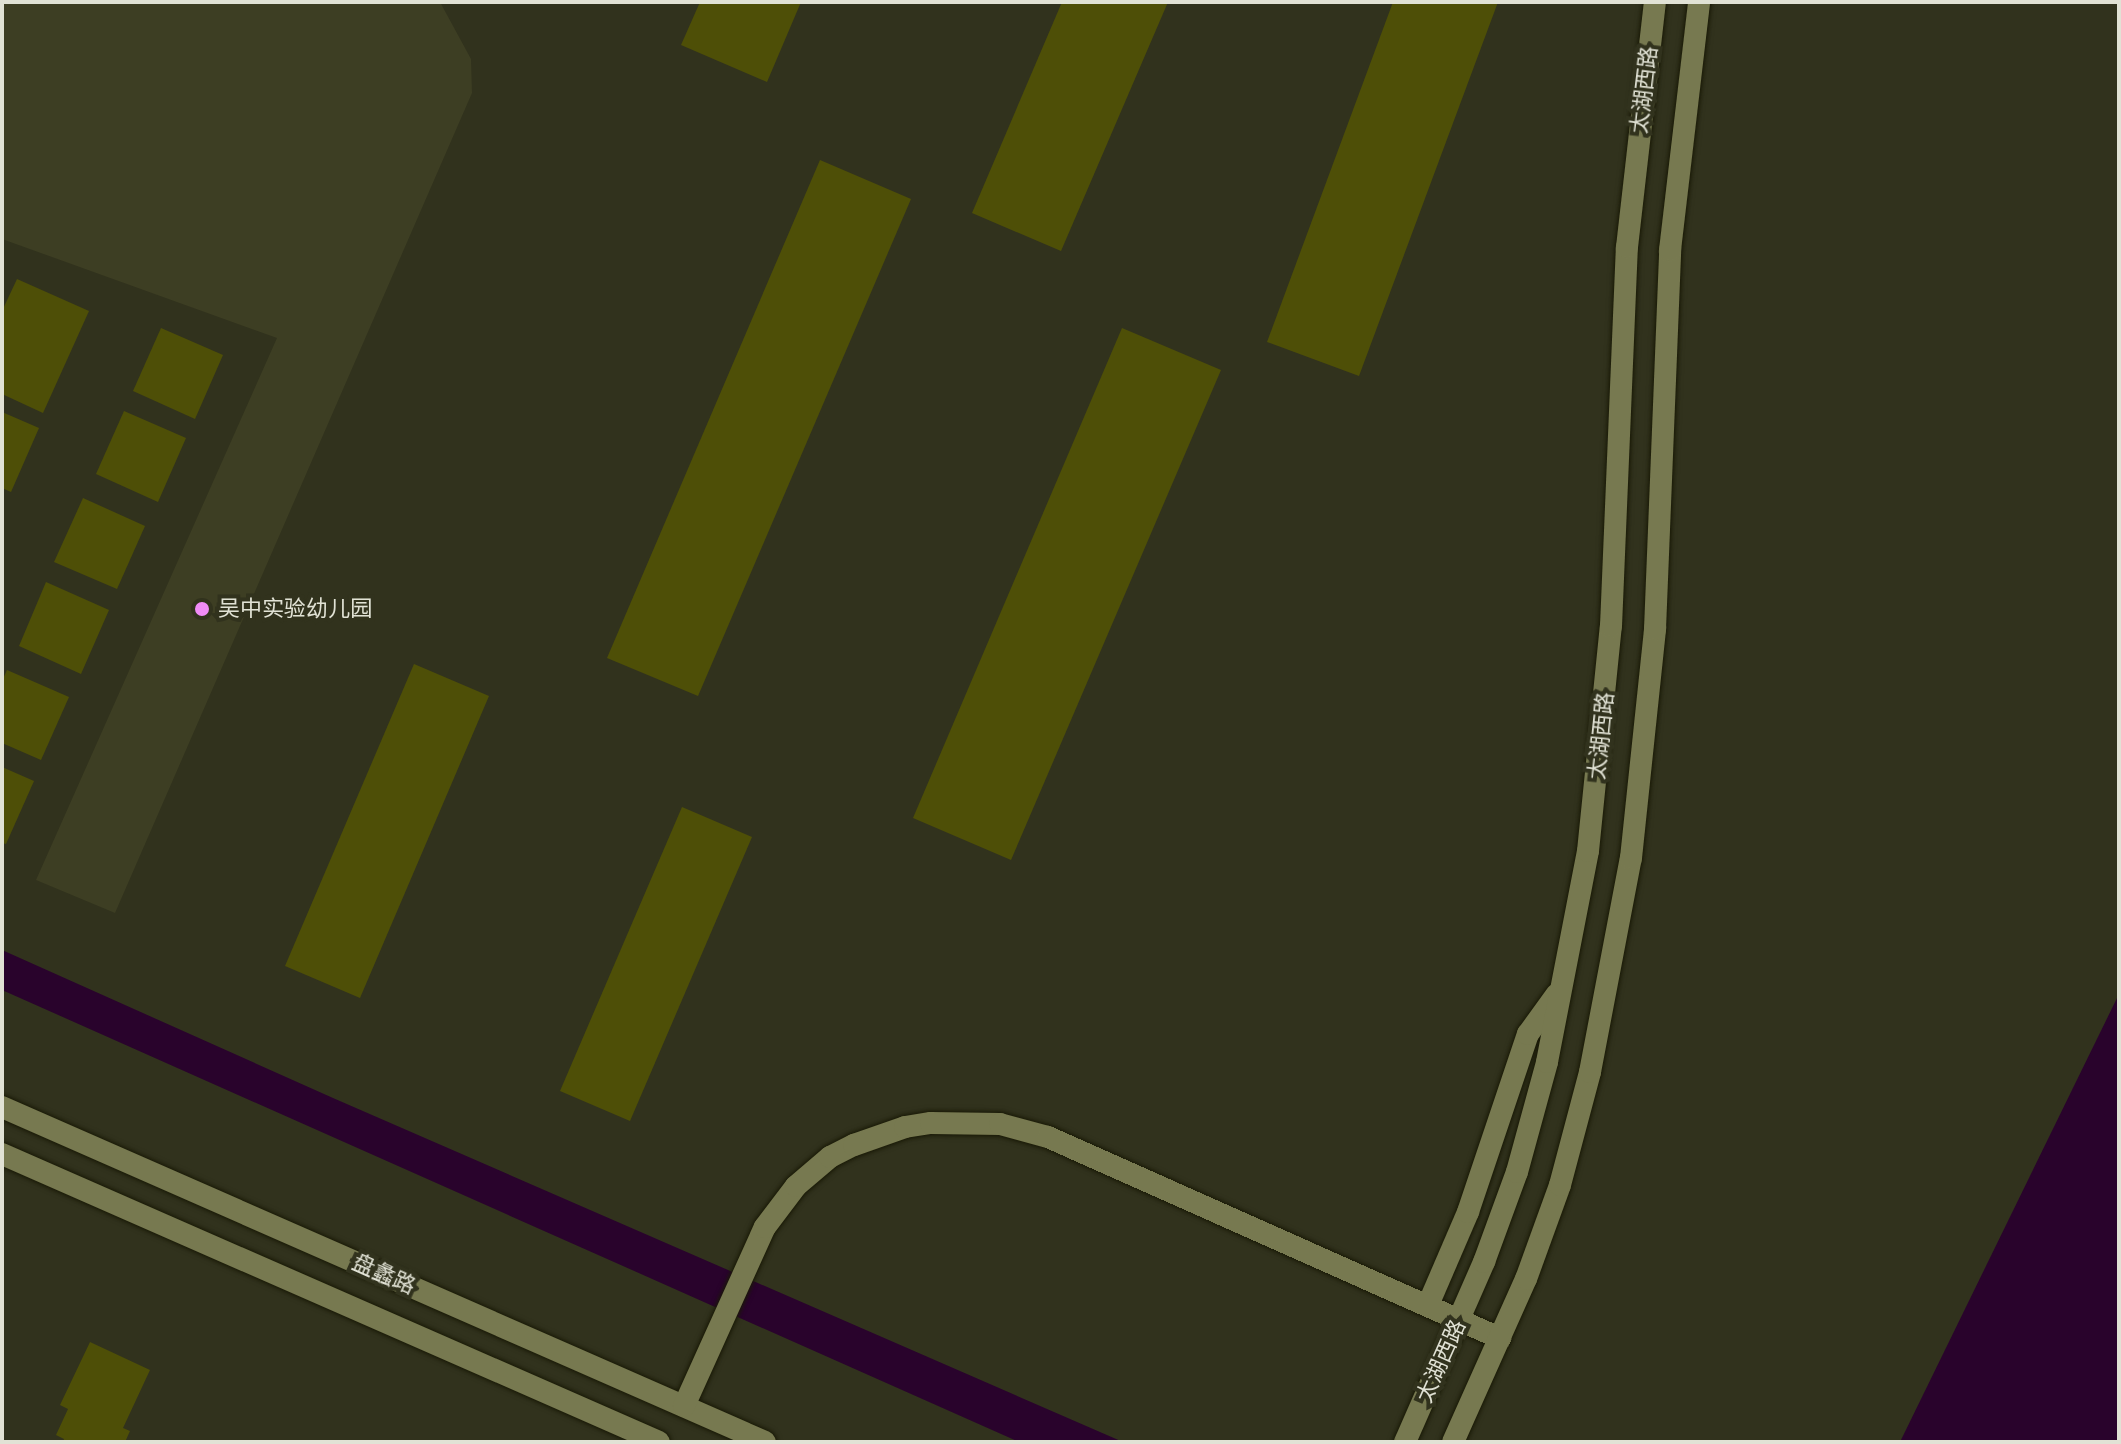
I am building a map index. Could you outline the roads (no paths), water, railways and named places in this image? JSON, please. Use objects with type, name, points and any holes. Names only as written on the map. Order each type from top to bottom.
[{"type":"main road","name":"太湖西路","points":[[1405,1442],[1460,1320],[1517,1172],[1563,986],[1588,851],[1602,740],[1611,626],[1627,247],[1655,2]]},
{"type":"main road","name":"太湖西路","points":[[1453,1442],[1545,1229],[1577,1122],[1631,858],[1655,629],[1670,250],[1699,2]]},
{"type":"main road","points":[[1428,1305],[1468,1212],[1528,1034],[1563,986]]},
{"type":"main road","name":"盘蠡路","points":[[2,1107],[765,1442]]},
{"type":"main road","points":[[684,1406],[749,1261],[778,1207],[796,1186],[830,1157],[905,1127],[955,1122],[1000,1124],[1072,1146],[1500,1338]]},
{"type":"main road","name":"盘蠡路","points":[[2,1154],[659,1442]]},
{"type":"place","name":"吴中实验幼儿园","points":[[202,609]]}]
